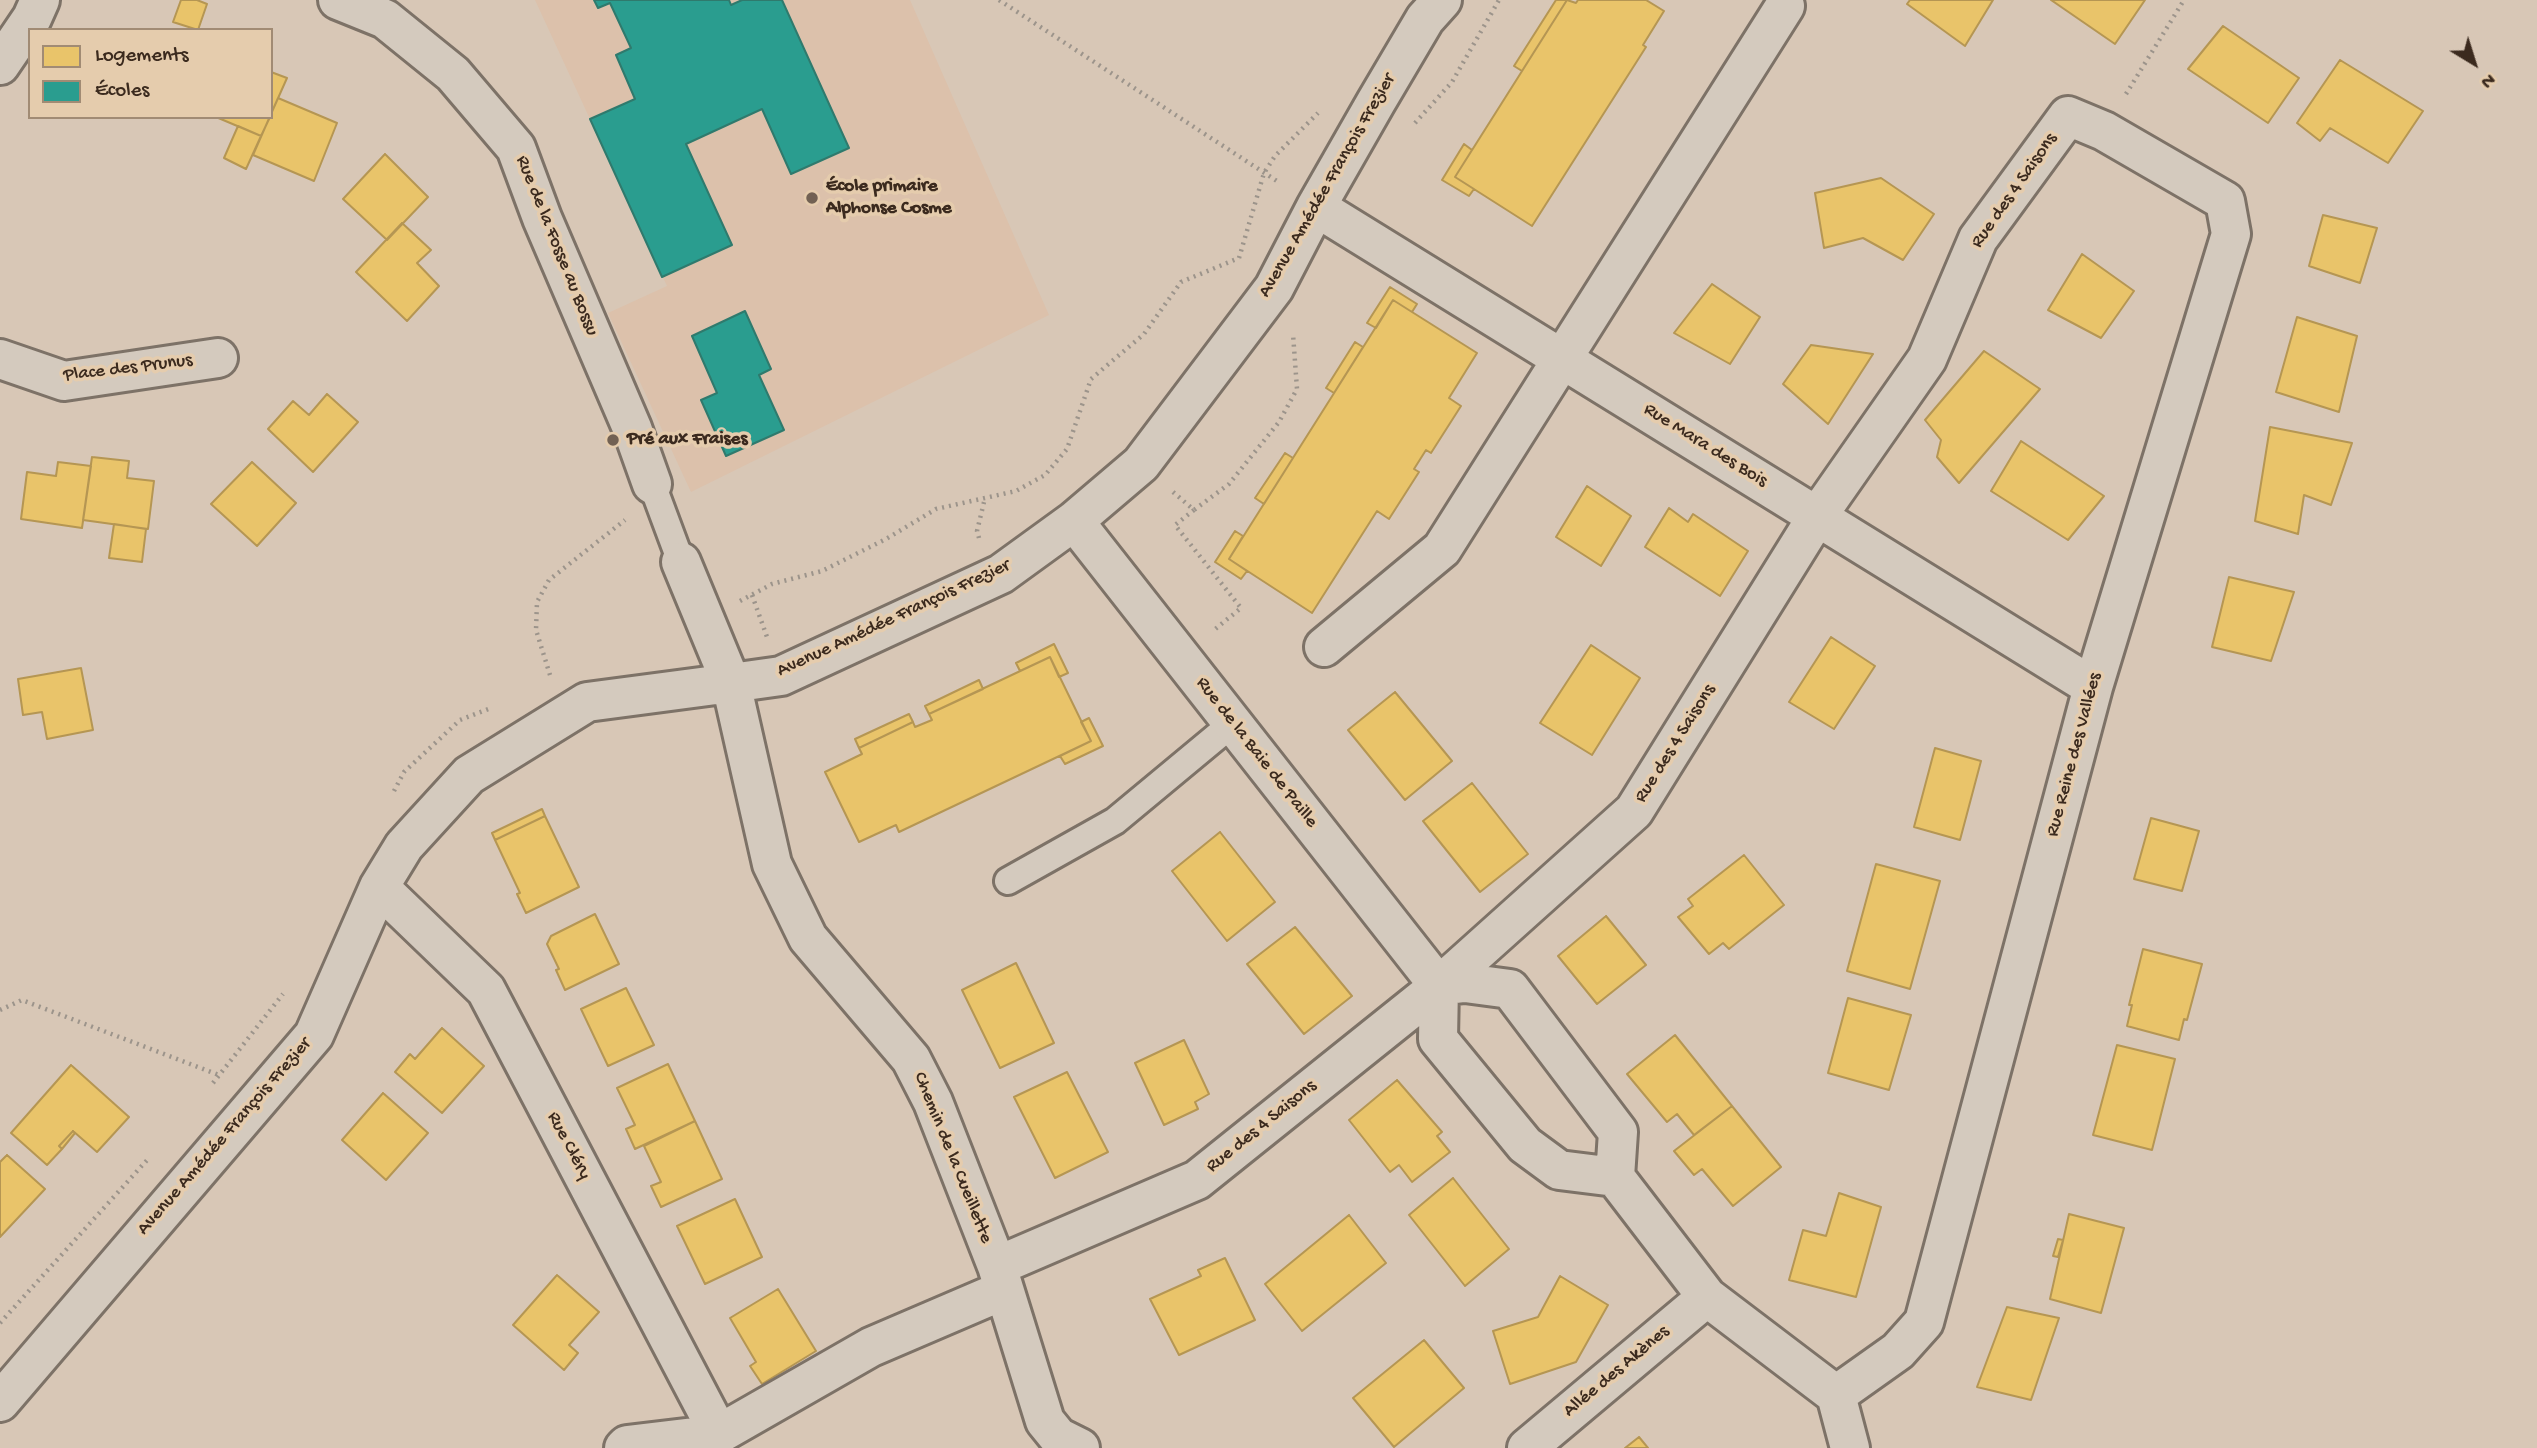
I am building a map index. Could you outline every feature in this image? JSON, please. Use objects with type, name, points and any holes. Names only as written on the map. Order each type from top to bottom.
[{"type":"street","points":[[0,65],[32,18],[40,0]]},
{"type":"street","name":"Rue de la Fosse au Bossu","points":[[338,0],[385,19],[453,74],[516,148],[541,218],[632,428],[654,489]]},
{"type":"street","name":"Avenue Amédée François Frezier","points":[[0,1402],[2,1396],[314,1035],[379,887],[404,846],[469,775],[587,702],[781,676],[1001,574],[1074,521],[1141,464],[1273,288],[1316,206],[1425,19],[1442,0]]},
{"type":"street","points":[[1324,647],[1442,549],[1785,6]]},
{"type":"street","name":"Rue Reine des Vallées","points":[[1836,1395],[1898,1351],[1924,1322],[2093,687],[2231,234],[2225,201],[2104,131],[2068,116]]},
{"type":"street","name":"Rue des 4 Saisons","points":[[624,1448],[627,1445],[719,1434],[871,1347],[1000,1278],[1197,1180],[1438,986],[1634,811],[1818,515],[1927,359],[1978,239],[2068,116]]},
{"type":"street","name":"Rue Mara des Bois","points":[[1316,206],[2093,687]]},
{"type":"street","name":"Place des Prunus","points":[[0,359],[64,381],[218,358]]},
{"type":"street","name":"Rue de la Baie de Paille","points":[[1074,521],[1438,986]]},
{"type":"street","points":[[681,562],[731,683]]},
{"type":"street","name":"Chemin de la Cueillette","points":[[731,683],[772,864],[808,938],[911,1059],[933,1102],[1000,1278],[1045,1421],[1058,1437],[1080,1448]]},
{"type":"street","name":"Rue Cléry","points":[[379,887],[486,990],[719,1434]]},
{"type":"street","points":[[1615,1177],[1559,1170],[1525,1145],[1438,1039],[1438,986],[1465,984],[1510,989],[1618,1132],[1615,1177],[1707,1297],[1836,1395],[1850,1448]]},
{"type":"street","name":"Allée des Akènes","points":[[1527,1448],[1707,1297]]},
{"type":"lane","name":"Rue de la Fosse au Bossu","points":[[654,489],[681,562]]},
{"type":"lane","points":[[1008,881],[1115,821],[1233,723]]},
{"type":"path","points":[[999,0],[1316,206]]},
{"type":"path","points":[[2104,131],[2184,0]]},
{"type":"path","points":[[705,619],[772,584],[822,570],[886,540],[936,509],[1016,491],[1045,475],[1067,449],[1091,379],[1144,334],[1181,282],[1239,258]]},
{"type":"path","points":[[1181,657],[1241,608],[1175,525],[1229,484],[1279,422],[1297,389],[1293,322]]},
{"type":"path","points":[[1141,464],[1194,510]]},
{"type":"path","points":[[563,716],[537,630],[537,602],[549,580],[654,489]]},
{"type":"path","points":[[211,1084],[289,987]]},
{"type":"path","points":[[0,1010],[22,1000],[219,1075]]},
{"type":"path","points":[[0,1323],[153,1153]]},
{"type":"shaded area","name":"École primaire Alphonse Cosme","points":[[535,0],[910,0],[1049,315],[691,492],[608,313],[667,286]]},
{"type":"building: Logements","points":[[181,0],[197,0],[207,4],[199,28],[173,22]]},
{"type":"building: Logements","points":[[1556,0],[1567,0],[1522,71],[1514,66]]},
{"type":"building: Logements","points":[[1567,0],[1576,3],[1578,0],[1646,0],[1664,11],[1643,45],[1646,47],[1532,226],[1455,177]]},
{"type":"building: Logements","points":[[1910,0],[1993,0],[1965,46],[1907,4]]},
{"type":"building: Logements","points":[[2051,0],[2145,0],[2115,44]]},
{"type":"building: Logements","points":[[2223,26],[2299,78],[2268,123],[2188,69]]},
{"type":"building: Logements","points":[[2340,60],[2423,111],[2388,163],[2330,128],[2320,141],[2297,123]]},
{"type":"building: Logements","points":[[273,73],[287,78],[273,110]]},
{"type":"building: Logements","points":[[278,98],[337,123],[314,181],[253,155],[269,119],[273,119],[273,109]]},
{"type":"building: Logements","points":[[221,119],[269,119],[261,136]]},
{"type":"building: Logements","points":[[238,126],[261,136],[246,169],[224,158]]},
{"type":"building: Logements","points":[[1464,144],[1472,150],[1455,177],[1474,189],[1469,196],[1442,180]]},
{"type":"building: Logements","points":[[385,154],[428,197],[387,240],[343,199]]},
{"type":"building: Logements","points":[[1881,178],[1934,214],[1903,260],[1863,238],[1824,248],[1815,193]]},
{"type":"building: Logements","points":[[2323,215],[2377,228],[2360,283],[2309,266]]},
{"type":"building: Logements","points":[[402,223],[431,250],[417,263],[439,286],[407,321],[356,272]]},
{"type":"building: Logements","points":[[2082,254],[2134,291],[2101,338],[2048,310]]},
{"type":"building: Logements","points":[[1712,284],[1760,317],[1730,364],[1674,333]]},
{"type":"building: Logements","points":[[1390,287],[1417,304],[1412,312],[1393,300],[1376,328],[1367,323]]},
{"type":"building: Logements","points":[[1393,300],[1477,353],[1449,398],[1461,406],[1431,453],[1426,450],[1414,469],[1419,472],[1389,519],[1377,511],[1312,613],[1229,559]]},
{"type":"building: Logements","points":[[2297,317],[2357,336],[2339,412],[2276,392]]},
{"type":"building: Logements","points":[[1355,342],[1363,347],[1334,393],[1326,388]]},
{"type":"building: Logements","points":[[1811,345],[1873,354],[1828,424],[1783,384]]},
{"type":"building: Logements","points":[[1984,351],[2040,389],[1959,483],[1937,457],[1941,440],[1925,420]]},
{"type":"building: Logements","points":[[327,394],[358,422],[313,472],[268,429],[293,401],[309,415]]},
{"type":"building: Logements","points":[[2270,427],[2352,443],[2331,505],[2304,495],[2298,534],[2255,521]]},
{"type":"building: Logements","points":[[2021,441],[2104,496],[2068,540],[1991,491]]},
{"type":"building: Logements","points":[[1285,453],[1293,458],[1264,504],[1255,498]]},
{"type":"building: Logements","points":[[92,457],[129,461],[127,478],[154,481],[148,529],[83,520]]},
{"type":"building: Logements","points":[[58,462],[91,466],[82,528],[21,519],[27,472],[56,476]]},
{"type":"building: Logements","points":[[252,462],[296,503],[257,546],[211,504]]},
{"type":"building: Logements","points":[[1587,486],[1631,516],[1601,566],[1556,537]]},
{"type":"building: Logements","points":[[1669,508],[1688,522],[1693,514],[1748,551],[1720,596],[1645,547]]},
{"type":"building: Logements","points":[[114,524],[146,529],[142,562],[109,558]]},
{"type":"building: Logements","points":[[1235,531],[1243,536],[1229,559],[1247,571],[1241,579],[1215,562]]},
{"type":"building: Logements","points":[[2229,577],[2294,592],[2271,661],[2212,647]]},
{"type":"building: Logements","points":[[1831,637],[1875,666],[1834,729],[1789,702]]},
{"type":"building: Logements","points":[[1054,644],[1068,673],[1059,677],[1050,657],[1020,671],[1016,663]]},
{"type":"building: Logements","points":[[1591,645],[1640,678],[1592,755],[1540,723]]},
{"type":"building: Logements","points":[[1050,657],[1091,741],[899,832],[896,825],[859,842],[825,772],[862,754],[859,748],[913,722],[915,727],[932,720],[929,714]]},
{"type":"building: Logements","points":[[81,668],[93,730],[47,739],[42,712],[23,715],[18,679]]},
{"type":"building: Logements","points":[[979,680],[983,689],[929,714],[925,706]]},
{"type":"building: Logements","points":[[1395,692],[1452,761],[1405,800],[1348,730]]},
{"type":"building: Logements","points":[[909,714],[913,722],[859,748],[855,739]]},
{"type":"building: Logements","points":[[1089,718],[1103,746],[1065,764],[1060,756],[1091,741],[1081,722]]},
{"type":"building: Logements","points":[[1935,748],[1981,761],[1960,840],[1914,827]]},
{"type":"building: Logements","points":[[1472,783],[1528,854],[1480,892],[1423,821]]},
{"type":"building: Logements","points":[[542,809],[545,816],[495,840],[492,833]]},
{"type":"building: Logements","points":[[545,816],[579,887],[526,913],[517,894],[520,893],[495,840]]},
{"type":"building: Logements","points":[[2151,818],[2199,831],[2182,891],[2134,879]]},
{"type":"building: Logements","points":[[1220,832],[1275,902],[1227,941],[1172,871]]},
{"type":"building: Logements","points":[[1744,855],[1784,905],[1729,949],[1723,943],[1709,954],[1678,917],[1693,906],[1688,899]]},
{"type":"building: Logements","points":[[1876,864],[1940,881],[1910,989],[1847,971]]},
{"type":"building: Logements","points":[[595,914],[619,964],[565,990],[547,944],[551,936]]},
{"type":"building: Logements","points":[[1606,916],[1646,965],[1597,1004],[1558,956]]},
{"type":"building: Logements","points":[[1295,927],[1352,996],[1304,1034],[1247,964]]},
{"type":"building: Logements","points":[[2143,949],[2202,964],[2179,1040],[2127,1026],[2132,1005],[2129,1005]]},
{"type":"building: Logements","points":[[1016,963],[1054,1043],[1000,1068],[962,990]]},
{"type":"building: Logements","points":[[626,988],[654,1045],[608,1066],[581,1009]]},
{"type":"building: Logements","points":[[1848,998],[1911,1015],[1889,1090],[1828,1073]]},
{"type":"building: Logements","points":[[442,1028],[484,1066],[442,1113],[395,1072],[410,1054],[415,1059]]},
{"type":"building: Logements","points":[[1675,1035],[1732,1106],[1694,1135],[1677,1114],[1667,1122],[1627,1074]]},
{"type":"building: Logements","points":[[1184,1040],[1209,1094],[1195,1102],[1198,1109],[1164,1125],[1135,1063]]},
{"type":"building: Logements","points":[[2117,1045],[2175,1059],[2152,1150],[2093,1135]]},
{"type":"building: Logements","points":[[668,1064],[695,1121],[635,1149],[626,1129],[635,1125],[617,1088]]},
{"type":"building: Logements","points":[[71,1065],[129,1117],[97,1152],[73,1131],[59,1146],[62,1149],[47,1165],[11,1133]]},
{"type":"building: Logements","points":[[1067,1072],[1108,1152],[1055,1178],[1014,1097]]},
{"type":"building: Logements","points":[[1397,1080],[1442,1132],[1437,1136],[1450,1152],[1412,1182],[1399,1165],[1390,1172],[1349,1120]]},
{"type":"building: Logements","points":[[383,1093],[428,1133],[386,1180],[342,1140]]},
{"type":"building: Logements","points":[[1732,1106],[1781,1167],[1733,1206],[1702,1169],[1694,1175],[1674,1151]]},
{"type":"building: Logements","points":[[695,1121],[722,1179],[661,1207],[651,1186],[661,1182],[644,1146]]},
{"type":"building: Logements","points":[[73,1131],[75,1133],[62,1149],[59,1146]]},
{"type":"building: Logements","points":[[7,1155],[45,1189],[0,1237],[0,1162]]},
{"type":"building: Logements","points":[[1453,1178],[1509,1249],[1465,1286],[1409,1215]]},
{"type":"building: Logements","points":[[1839,1193],[1881,1207],[1856,1297],[1789,1280],[1803,1230],[1826,1236]]},
{"type":"building: Logements","points":[[735,1199],[762,1257],[705,1284],[677,1226]]},
{"type":"building: Logements","points":[[2069,1214],[2124,1228],[2101,1313],[2050,1299]]},
{"type":"building: Logements","points":[[1349,1215],[1386,1263],[1302,1331],[1265,1284]]},
{"type":"building: Logements","points":[[2058,1239],[2063,1240],[2058,1257],[2053,1256]]},
{"type":"building: Logements","points":[[1225,1258],[1255,1320],[1179,1355],[1150,1299],[1201,1276],[1198,1270]]},
{"type":"building: Logements","points":[[557,1275],[599,1312],[569,1345],[578,1353],[564,1370],[513,1325]]},
{"type":"building: Logements","points":[[1560,1276],[1608,1305],[1576,1362],[1510,1384],[1493,1331],[1538,1317]]},
{"type":"building: Logements","points":[[778,1289],[816,1351],[762,1384],[750,1366],[756,1362],[730,1318]]},
{"type":"building: Logements","points":[[2007,1307],[2059,1318],[2031,1400],[1977,1387]]},
{"type":"building: Logements","points":[[1424,1340],[1464,1388],[1394,1447],[1353,1398]]},
{"type":"building: Logements","points":[[1639,1437],[1648,1448],[1625,1448]]},
{"type":"building: Écoles","points":[[594,0],[729,0],[731,5],[742,0],[782,0],[849,148],[791,174],[762,109],[686,144],[732,245],[662,277],[590,119],[635,99],[616,55],[631,48],[610,3],[598,8]]},
{"type":"building: Écoles","points":[[745,311],[771,369],[759,375],[784,430],[726,456],[701,400],[717,393],[692,336]]},
{"type":"place","name":"École primaire Alphonse Cosme","points":[[812,198]]},
{"type":"place","name":"Pré aux Fraises","points":[[613,440]]}]
